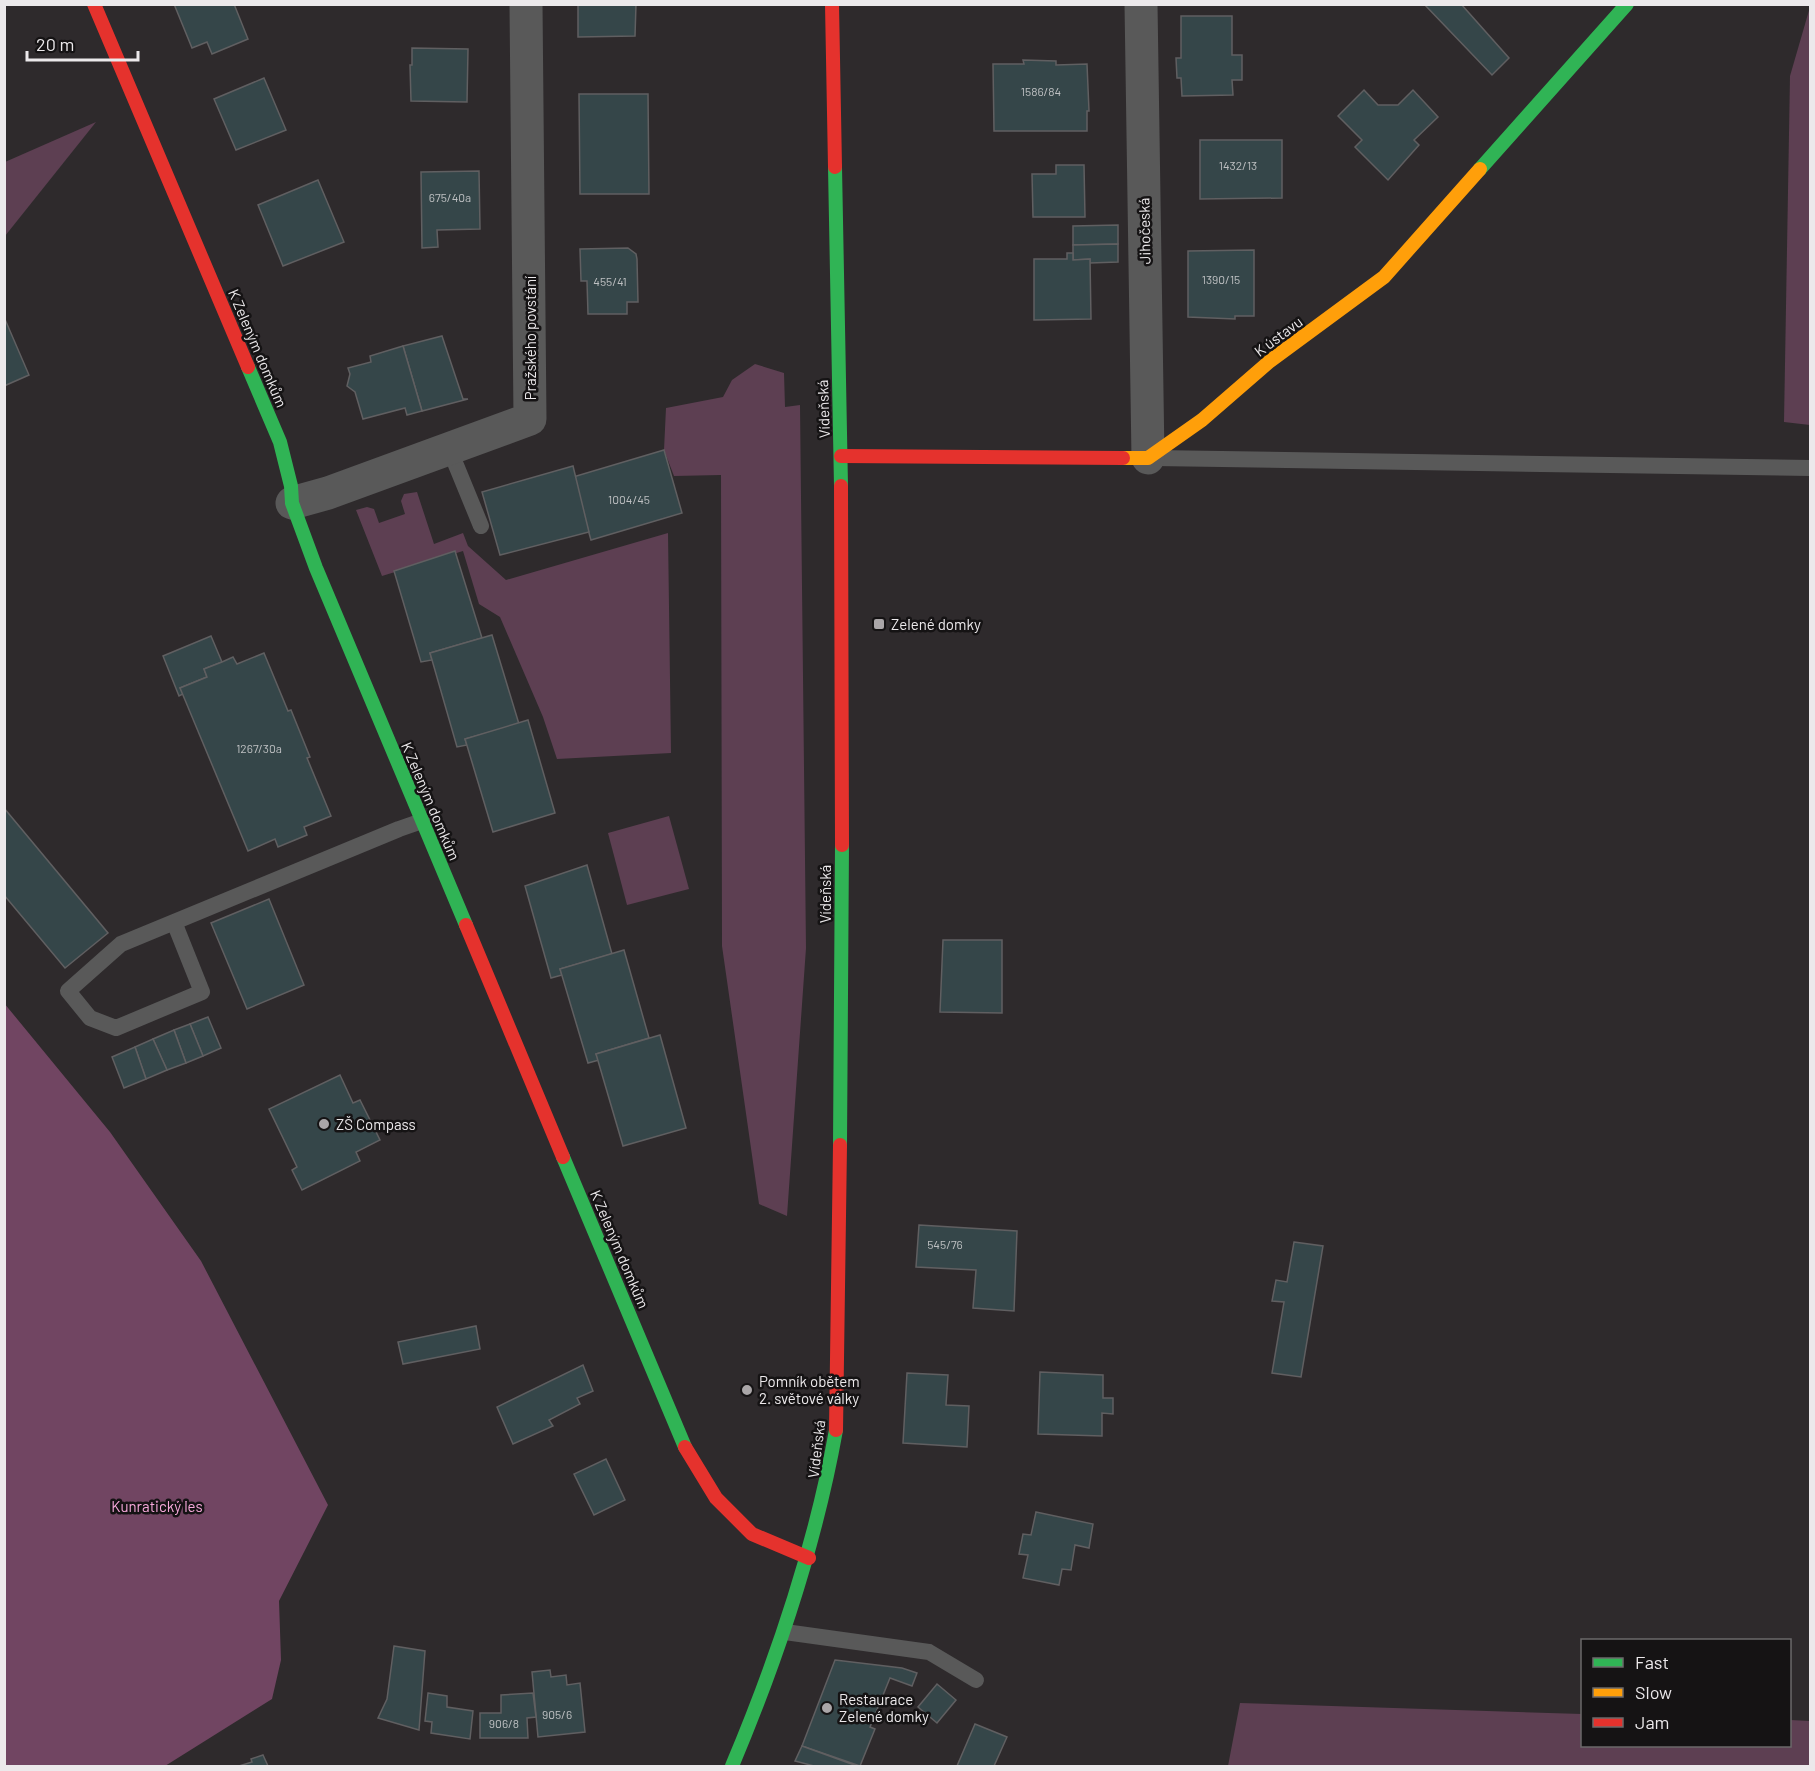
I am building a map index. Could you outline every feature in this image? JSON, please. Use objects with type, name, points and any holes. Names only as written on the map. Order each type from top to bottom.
[{"type":"street","name":"K Zeleným domkům","points":[[94,4],[280,442],[292,503],[316,568],[686,1449],[716,1498],[752,1533],[809,1558]]},
{"type":"street","name":"Pražského povstání","points":[[292,503],[328,493],[530,419],[526,4]]},
{"type":"street","name":"Vídeňská","points":[[732,1767],[785,1632],[809,1558],[826,1492],[836,1430],[842,981],[841,456],[837,350],[832,4]]},
{"type":"street","name":"Jihočeská","points":[[1141,4],[1148,458]]},
{"type":"street","name":"K ústavu","points":[[1148,458],[1202,420],[1270,361],[1384,277],[1627,4]]},
{"type":"street","points":[[841,456],[1148,458]]},
{"type":"lane","points":[[449,448],[481,526]]},
{"type":"lane","points":[[1148,458],[1810,468]]},
{"type":"lane","points":[[174,922],[202,992],[116,1028],[90,1018],[68,991],[121,944],[174,922],[422,821]]},
{"type":"lane","points":[[785,1632],[929,1652],[976,1680]]},
{"type":"shaded area","points":[[1810,7],[1810,425],[1784,422],[1790,76]]},
{"type":"shaded area","points":[[96,122],[5,236],[5,162]]},
{"type":"shaded area","points":[[755,364],[784,373],[785,407],[800,405],[806,948],[787,1216],[759,1204],[722,946],[721,475],[674,476],[664,450],[666,408],[723,397],[732,380]]},
{"type":"shaded area","points":[[417,492],[434,544],[463,533],[468,546],[506,580],[668,533],[671,753],[557,759],[543,717],[500,617],[479,604],[463,551],[382,576],[356,510],[367,507],[374,509],[379,523],[405,514],[401,501],[404,494]]},
{"type":"shaded area","points":[[669,816],[689,889],[627,905],[608,833]]},
{"type":"shaded area","points":[[1240,1703],[1581,1714],[1581,1747],[1791,1747],[1791,1720],[1810,1721],[1810,1766],[1228,1766]]},
{"type":"green space","name":"Kunratický les","points":[[4,1003],[110,1132],[201,1261],[328,1505],[279,1601],[281,1660],[272,1699],[165,1766],[5,1766]]},
{"type":"building","points":[[174,4],[234,4],[248,39],[212,54],[207,42],[192,48]]},
{"type":"building","points":[[578,4],[636,4],[635,36],[578,37]]},
{"type":"building","points":[[1424,4],[1461,4],[1509,58],[1492,75]]},
{"type":"building","points":[[1181,16],[1232,16],[1232,55],[1242,55],[1242,80],[1232,80],[1233,95],[1182,96],[1181,78],[1177,78],[1176,58],[1181,58]]},
{"type":"building","points":[[412,48],[468,49],[467,102],[411,101]]},
{"type":"building","points":[[1023,60],[1056,61],[1056,65],[1087,64],[1089,111],[1087,111],[1087,131],[994,131],[993,64],[1024,64]]},
{"type":"building","points":[[264,78],[286,130],[236,150],[214,99]]},
{"type":"building","points":[[1364,90],[1378,105],[1398,105],[1413,90],[1438,117],[1414,140],[1419,145],[1388,180],[1355,147],[1362,140],[1338,116]]},
{"type":"building","points":[[579,94],[648,94],[649,194],[580,194]]},
{"type":"building","points":[[1200,140],[1282,140],[1282,198],[1200,199]]},
{"type":"building","points":[[1056,165],[1084,165],[1085,217],[1033,217],[1032,174],[1056,174]]},
{"type":"building","points":[[479,171],[480,229],[437,230],[438,247],[422,248],[421,172]]},
{"type":"building","points":[[318,180],[344,242],[283,266],[258,205]]},
{"type":"building","points":[[1118,225],[1118,244],[1073,245],[1073,226]]},
{"type":"building","points":[[1118,244],[1118,262],[1090,263],[1090,259],[1073,260],[1073,245]]},
{"type":"building","points":[[628,248],[636,254],[637,259],[638,302],[627,302],[627,314],[588,314],[587,281],[581,281],[580,249]]},
{"type":"building","points":[[1254,250],[1254,316],[1235,316],[1235,319],[1188,317],[1188,251]]},
{"type":"building","points":[[1067,253],[1073,253],[1073,260],[1090,259],[1091,319],[1034,320],[1034,259],[1067,259]]},
{"type":"building","points":[[4,317],[29,375],[4,386]]},
{"type":"building","points":[[442,336],[463,399],[468,399],[422,411],[403,346]]},
{"type":"building","points":[[403,346],[422,411],[407,415],[405,408],[363,419],[355,392],[347,386],[350,374],[348,368],[371,362],[370,356]]},
{"type":"building","points":[[664,450],[682,513],[591,540],[573,477]]},
{"type":"building","points":[[573,466],[589,532],[500,555],[482,492]]},
{"type":"building","points":[[455,551],[482,638],[430,653],[432,660],[421,662],[394,571]]},
{"type":"building","points":[[492,635],[519,724],[465,739],[467,745],[457,747],[430,653]]},
{"type":"building","points":[[211,636],[222,662],[204,669],[207,677],[180,688],[183,694],[179,696],[163,656]]},
{"type":"building","points":[[264,653],[288,711],[291,710],[310,757],[307,758],[331,816],[304,827],[307,835],[278,847],[275,839],[248,851],[180,688],[207,677],[204,669],[233,657],[237,664]]},
{"type":"building","points":[[528,720],[555,813],[493,832],[465,739]]},
{"type":"building","points":[[4,808],[108,933],[65,968],[4,895]]},
{"type":"building","points":[[587,865],[612,954],[560,969],[562,975],[551,978],[525,886]]},
{"type":"building","points":[[269,899],[304,985],[247,1009],[211,923]]},
{"type":"building","points":[[943,940],[1002,940],[1002,1013],[940,1012]]},
{"type":"building","points":[[624,950],[649,1038],[596,1054],[599,1060],[588,1063],[560,969]]},
{"type":"building","points":[[208,1017],[221,1048],[203,1056],[190,1024]]},
{"type":"building","points":[[190,1024],[203,1056],[186,1063],[174,1030]]},
{"type":"building","points":[[174,1030],[186,1063],[167,1070],[153,1039]]},
{"type":"building","points":[[660,1035],[686,1128],[623,1146],[596,1054]]},
{"type":"building","points":[[153,1039],[167,1070],[146,1079],[135,1047]]},
{"type":"building","points":[[135,1047],[146,1079],[124,1088],[112,1057]]},
{"type":"building","name":"ZŠ Compass","points":[[340,1075],[353,1103],[360,1100],[380,1140],[356,1152],[360,1161],[302,1190],[292,1170],[297,1167],[269,1109]]},
{"type":"building","points":[[919,1225],[1017,1231],[1014,1311],[973,1308],[976,1270],[916,1267]]},
{"type":"building","points":[[1294,1242],[1323,1246],[1301,1377],[1272,1373],[1284,1302],[1272,1301],[1276,1280],[1287,1282]]},
{"type":"building","points":[[476,1326],[480,1349],[403,1364],[398,1342]]},
{"type":"building","points":[[583,1365],[593,1391],[577,1398],[580,1404],[549,1420],[553,1426],[513,1444],[497,1407]]},
{"type":"building","points":[[1040,1372],[1103,1375],[1103,1398],[1113,1398],[1113,1414],[1102,1413],[1102,1436],[1038,1434]]},
{"type":"building","points":[[907,1373],[948,1375],[946,1405],[969,1406],[967,1447],[903,1443]]},
{"type":"building","points":[[606,1459],[625,1500],[594,1515],[574,1474]]},
{"type":"building","points":[[1036,1512],[1093,1524],[1089,1548],[1075,1545],[1071,1570],[1062,1569],[1059,1585],[1023,1578],[1028,1555],[1019,1554],[1023,1534],[1031,1535]]},
{"type":"building","points":[[394,1646],[425,1651],[419,1730],[378,1718],[387,1699]]},
{"type":"building","points":[[835,1660],[902,1668],[917,1673],[912,1686],[890,1678],[870,1727],[875,1729],[860,1766],[802,1746]]},
{"type":"building","points":[[550,1670],[551,1677],[566,1675],[567,1685],[580,1683],[585,1732],[538,1737],[532,1672]]},
{"type":"building","points":[[937,1684],[956,1700],[937,1723],[918,1707]]},
{"type":"building","points":[[428,1693],[447,1696],[447,1707],[473,1711],[470,1739],[431,1733],[432,1722],[425,1721]]},
{"type":"building","points":[[533,1693],[536,1717],[527,1718],[528,1738],[480,1738],[480,1713],[501,1713],[501,1695]]},
{"type":"building","points":[[975,1724],[1007,1737],[994,1766],[957,1766]]},
{"type":"building","points":[[802,1746],[857,1766],[814,1766],[795,1761]]},
{"type":"building","points":[[263,1755],[268,1766],[239,1766],[252,1762],[251,1759]]},
{"type":"traffic: fast","points":[[1480,169],[1627,4]]},
{"type":"traffic: fast","points":[[835,167],[841,486]]},
{"type":"traffic: fast","points":[[248,367],[280,442],[291,486],[292,503],[316,568],[466,925]]},
{"type":"traffic: fast","points":[[840,1145],[842,845]]},
{"type":"traffic: fast","points":[[563,1157],[685,1447]]},
{"type":"traffic: fast","points":[[732,1766],[780,1643],[806,1559],[836,1430]]},
{"type":"traffic: slow","points":[[1123,458],[1148,458],[1202,420],[1270,361],[1384,277],[1480,169]]},
{"type":"traffic: jam","points":[[94,4],[248,367]]},
{"type":"traffic: jam","points":[[832,4],[835,167]]},
{"type":"traffic: jam","points":[[841,456],[1123,458]]},
{"type":"traffic: jam","points":[[841,486],[842,845]]},
{"type":"traffic: jam","points":[[466,925],[563,1157]]},
{"type":"traffic: jam","points":[[836,1430],[840,1145]]},
{"type":"traffic: jam","points":[[685,1447],[716,1498],[752,1534],[809,1558]]},
{"type":"place","name":"Zelené domky","points":[[879,624]]},
{"type":"place","name":"ZŠ Compass","points":[[324,1124]]},
{"type":"place","name":"Pomník obětem 2. světové války","points":[[747,1390]]},
{"type":"place","name":"Restaurace Zelené domky","points":[[827,1708]]}]
